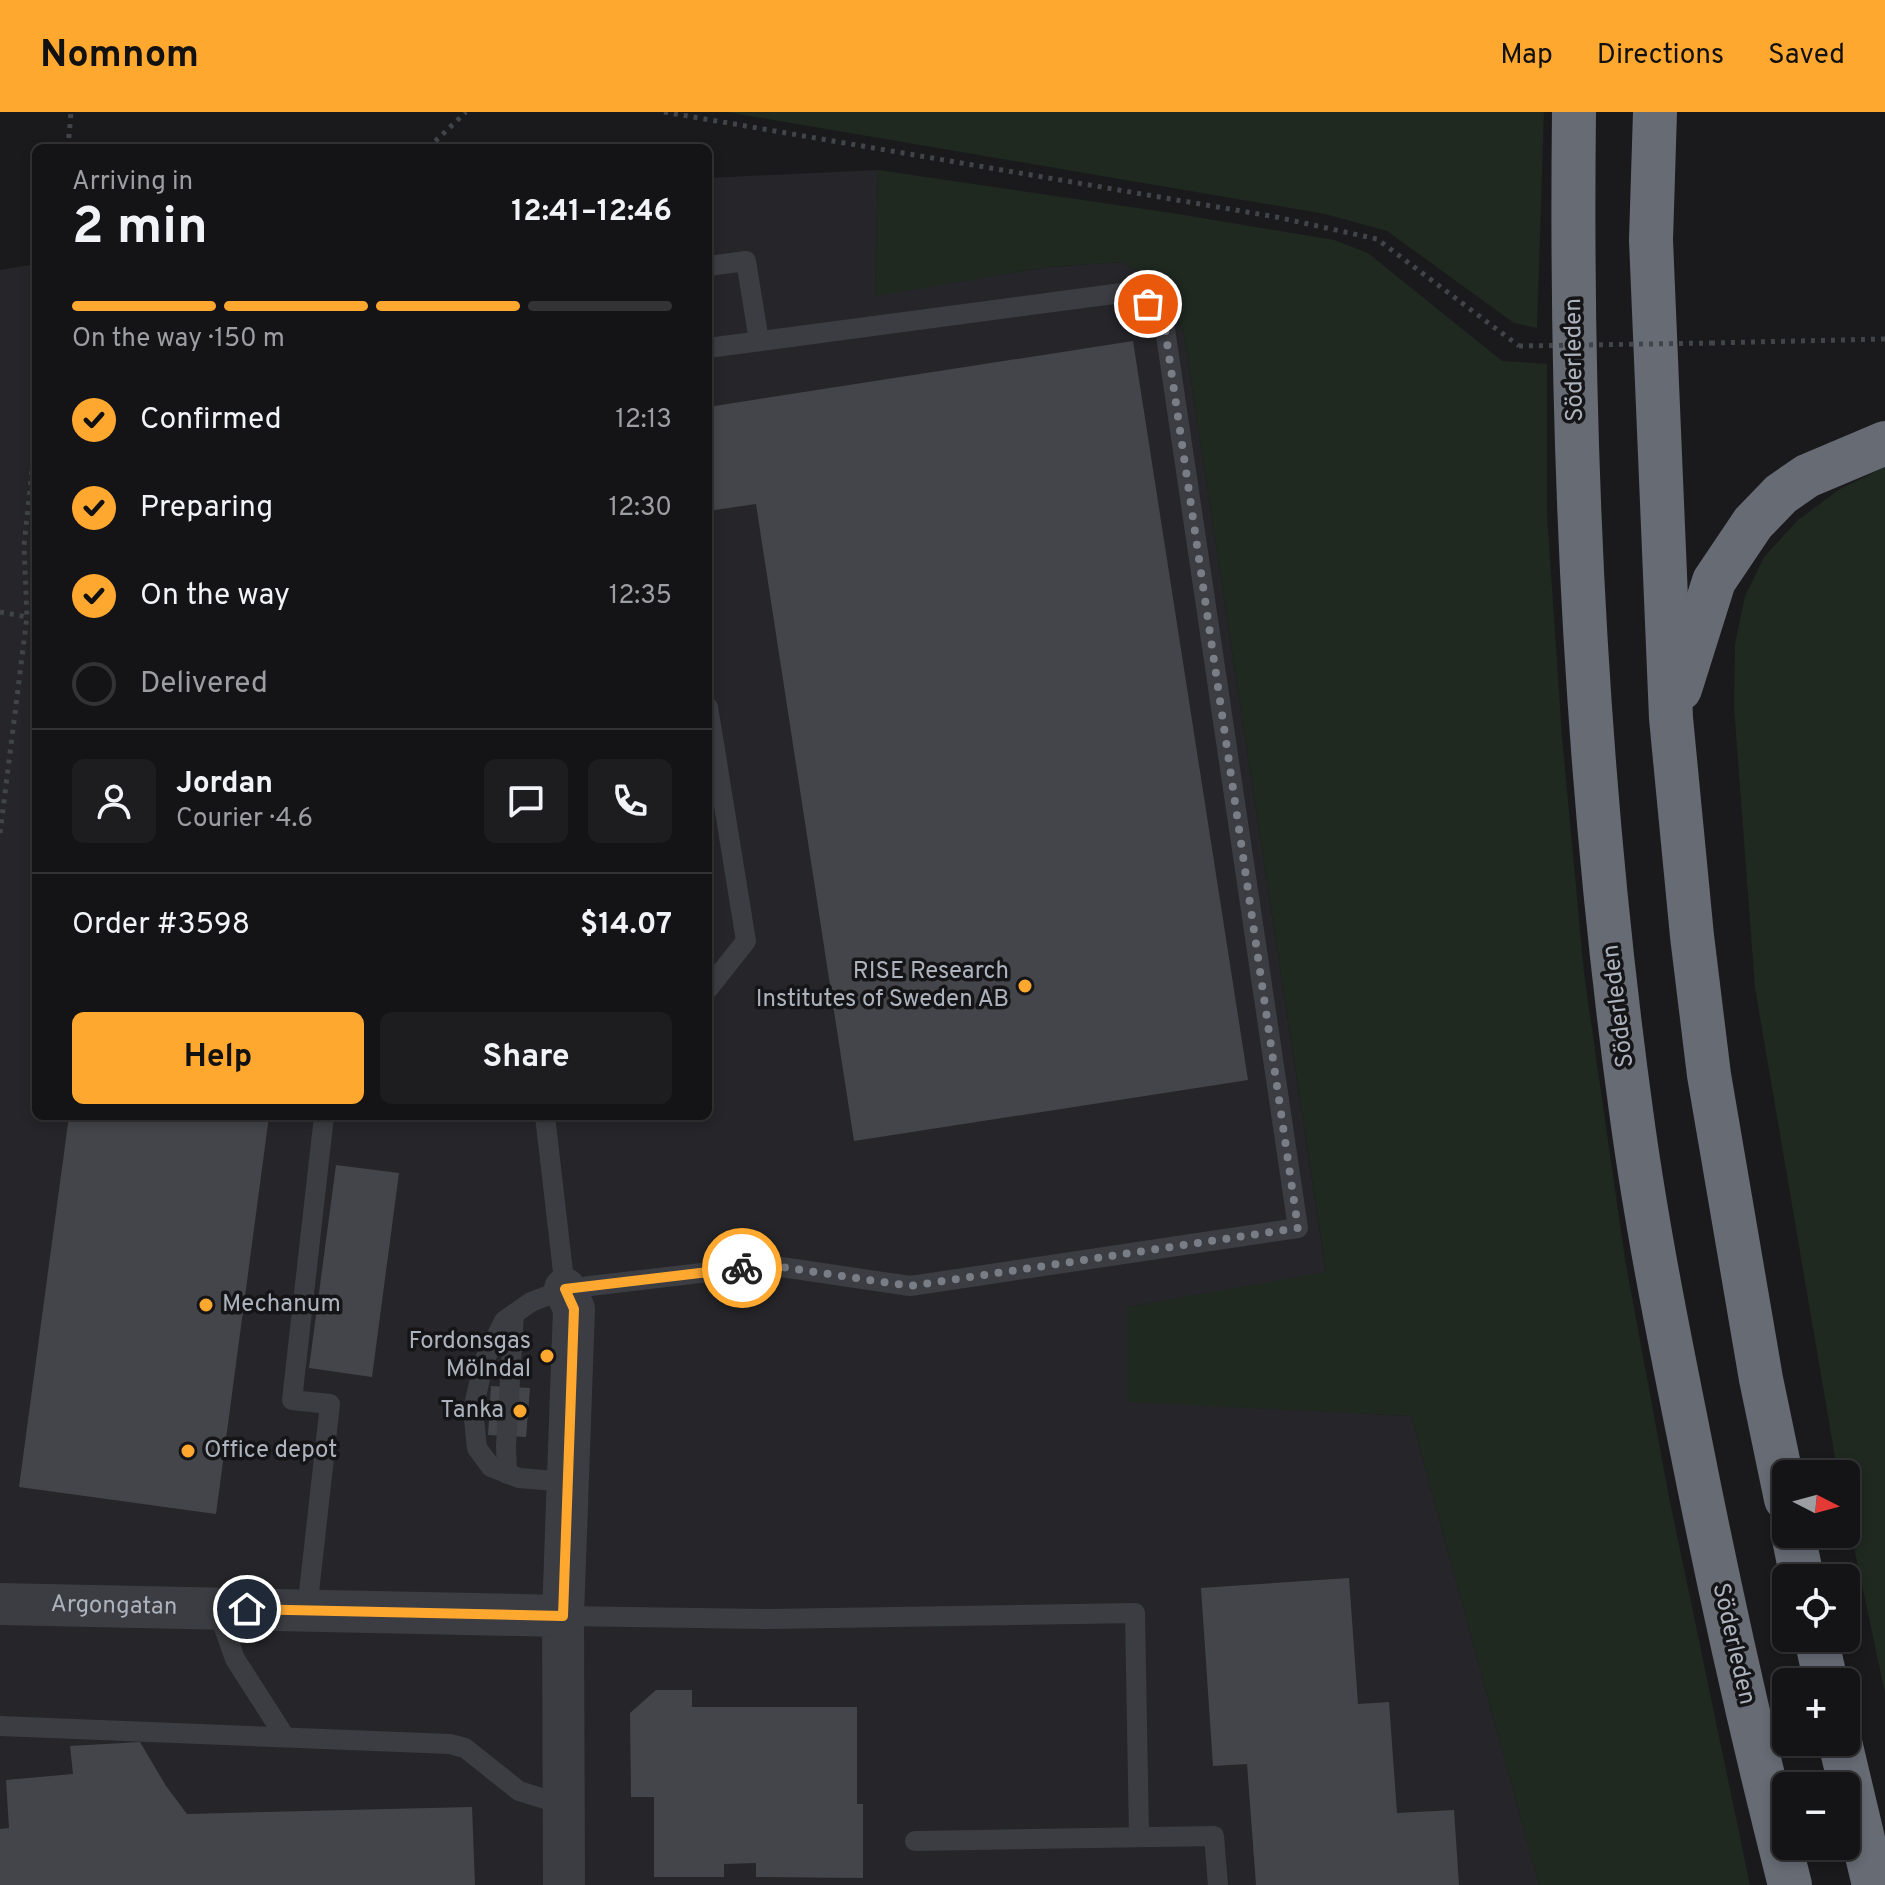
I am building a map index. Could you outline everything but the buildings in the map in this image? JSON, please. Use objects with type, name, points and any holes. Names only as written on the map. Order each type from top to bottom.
[{"type":"highway","name":"Söderleden","points":[[1574,112],[1572,242],[1578,510],[1601,850],[1632,1119],[1668,1331],[1710,1541],[1790,1885]]},
{"type":"highway","points":[[1655,112],[1651,240],[1671,718],[1709,1075],[1778,1460]]},
{"type":"highway","points":[[1671,718],[1714,581],[1753,523],[1781,494],[1807,476],[1885,443]]},
{"type":"highway","points":[[1843,1756],[1874,1885]]},
{"type":"street","points":[[564,1885],[563,1616],[574,1309],[565,1289]]},
{"type":"street","name":"Argongatan","points":[[0,1604],[563,1616]]},
{"type":"lane","points":[[712,265],[746,261],[759,341]]},
{"type":"lane","points":[[568,1482],[519,1478],[491,1467],[477,1448],[473,1410],[484,1361],[504,1321],[531,1302],[565,1289],[768,1265],[910,1286],[1298,1228],[1165,329],[1148,304],[1129,292],[712,347]]},
{"type":"lane","points":[[712,732],[746,941],[712,984]]},
{"type":"lane","points":[[307,1610],[330,1404],[292,1400],[324,1120]]},
{"type":"lane","points":[[545,1120],[565,1289]]},
{"type":"lane","points":[[507,1474],[514,1314]]},
{"type":"lane","points":[[217,1608],[235,1659],[285,1737]]},
{"type":"lane","points":[[563,1616],[769,1619],[1135,1613],[1139,1836]]},
{"type":"lane","points":[[0,1726],[450,1744],[465,1748],[519,1791],[564,1805]]},
{"type":"lane","points":[[915,1841],[1214,1836],[1218,1885]]},
{"type":"path","points":[[68,144],[71,112]]},
{"type":"path","points":[[432,144],[466,112]]},
{"type":"path","points":[[664,112],[1276,217],[1377,239],[1519,346],[1885,339]]},
{"type":"path","points":[[0,833],[27,617],[24,546],[32,477]]},
{"type":"path","points":[[0,612],[27,617]]},
{"type":"shaded area","points":[[878,170],[875,295],[1048,267],[1121,262],[1161,284],[1184,335],[1326,1273],[1128,1307],[1127,1401],[1411,1416],[1539,1885],[0,1885],[0,270],[32,265],[32,1120],[712,1120],[712,178]]},
{"type":"green space","points":[[727,112],[1544,112],[1537,328],[1514,323],[1387,231],[1325,214]]},
{"type":"green space","points":[[878,170],[1334,240],[1368,253],[1502,361],[1547,364],[1547,514],[1562,737],[1584,973],[1625,1259],[1669,1497],[1750,1885],[1539,1885],[1411,1416],[1127,1402],[1127,1307],[1326,1272],[1184,335],[1161,284],[1121,262],[1048,267],[875,296]]},
{"type":"green space","points":[[1885,467],[1885,1693],[1860,1564],[1854,1548],[1860,1548],[1860,1460],[1836,1460],[1755,988],[1734,707],[1735,644],[1745,596],[1764,557],[1798,520],[1840,489]]},
{"type":"way so far","points":[[742,1268],[768,1265],[910,1286],[1298,1228],[1165,329],[1148,304]]},
{"type":"place","name":"RISE Research Institutes of Sweden AB","points":[[1025,986]]},
{"type":"place","name":"Mechanum","points":[[206,1305]]},
{"type":"place","name":"Fordonsgas Mölndal","points":[[547,1356]]},
{"type":"place","name":"Tanka","points":[[520,1411]]},
{"type":"place","name":"Office depot","points":[[188,1451]]},
{"type":"route","points":[[247,1609],[563,1616],[574,1309],[565,1289],[742,1268]]}]
